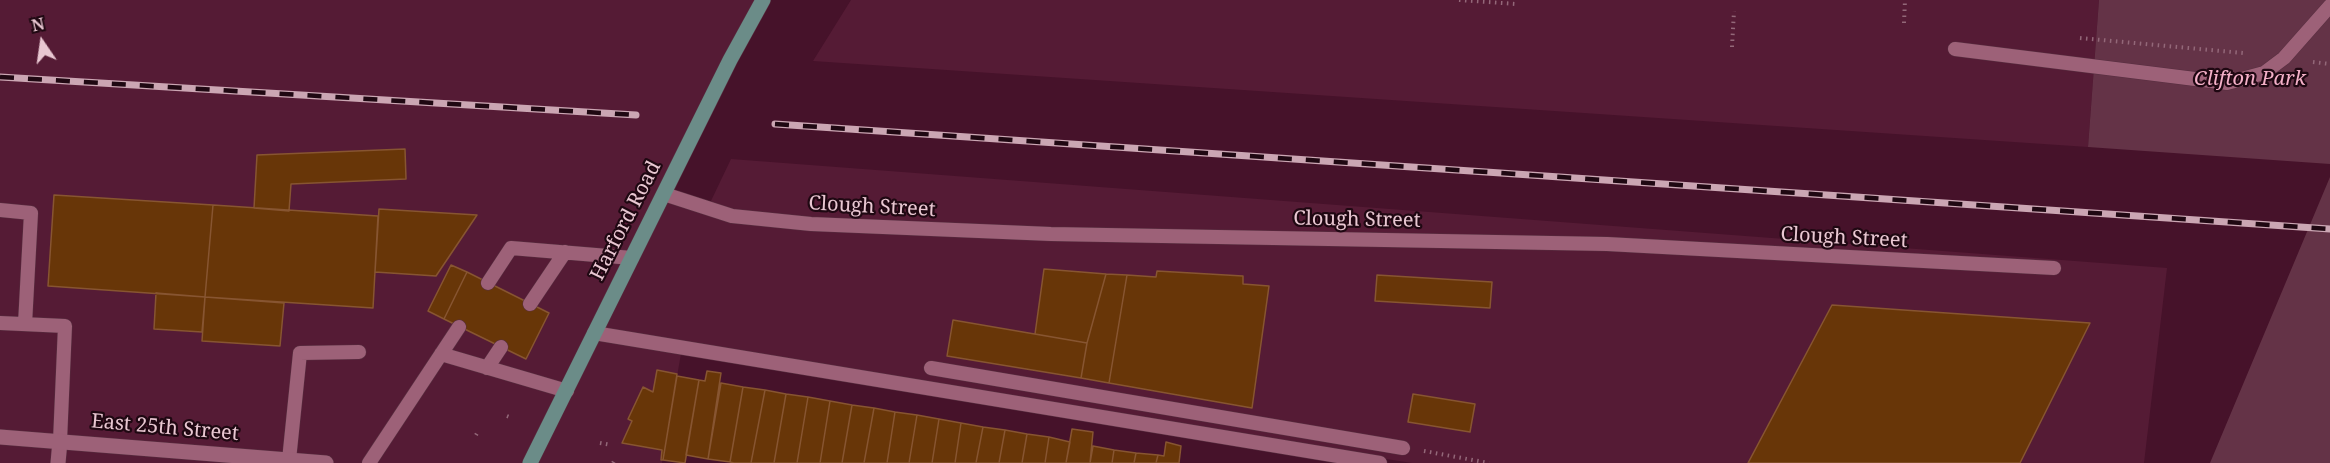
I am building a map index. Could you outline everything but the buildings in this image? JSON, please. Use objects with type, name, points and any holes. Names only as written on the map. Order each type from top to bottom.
[{"type":"main road","name":"Harford Road","points":[[530,463],[763,0]]},
{"type":"main road","name":"East 25th Street","points":[[0,437],[244,460],[326,463]]},
{"type":"main road","points":[[58,463],[60,441]]},
{"type":"lane","points":[[1956,49],[2227,83],[2264,73],[2284,58],[2330,6]]},
{"type":"lane","name":"Clough Street","points":[[664,194],[732,216],[811,224],[1050,234],[1607,244],[2054,268]]},
{"type":"lane","points":[[0,210],[31,213],[25,324]]},
{"type":"lane","points":[[488,283],[511,248],[632,258]]},
{"type":"lane","points":[[530,304],[565,252]]},
{"type":"lane","points":[[0,323],[65,326],[60,441]]},
{"type":"lane","points":[[369,463],[459,327]]},
{"type":"lane","points":[[594,333],[1380,463]]},
{"type":"lane","points":[[488,368],[501,347]]},
{"type":"lane","points":[[289,460],[300,353],[358,352]]},
{"type":"lane","points":[[441,354],[567,391]]},
{"type":"lane","points":[[931,368],[1403,447]]},
{"type":"path","points":[[1459,0],[1516,4]]},
{"type":"path","points":[[1904,23],[1905,0]]},
{"type":"path","points":[[1732,47],[1734,11]]},
{"type":"path","points":[[2075,38],[2244,53]]},
{"type":"path","points":[[2284,58],[2330,64]]},
{"type":"path","points":[[476,435],[479,430]]},
{"type":"path","points":[[600,443],[611,445]]},
{"type":"path","points":[[1403,447],[1489,463]]},
{"type":"path","points":[[613,463],[616,458]]},
{"type":"shaded area","points":[[0,0],[771,0],[722,90],[674,191],[710,203],[731,159],[2167,268],[2144,463],[1412,463],[893,383],[683,342],[662,463],[0,463]]},
{"type":"shaded area","points":[[851,0],[2099,0],[2088,147],[813,61]]},
{"type":"green space","name":"Clifton Park","points":[[2099,0],[2330,0],[2330,164],[2088,147]]},
{"type":"green space","points":[[2330,177],[2330,463],[2210,463]]},
{"type":"railway","points":[[0,77],[636,115]]},
{"type":"railway","points":[[775,124],[2330,229]]}]
